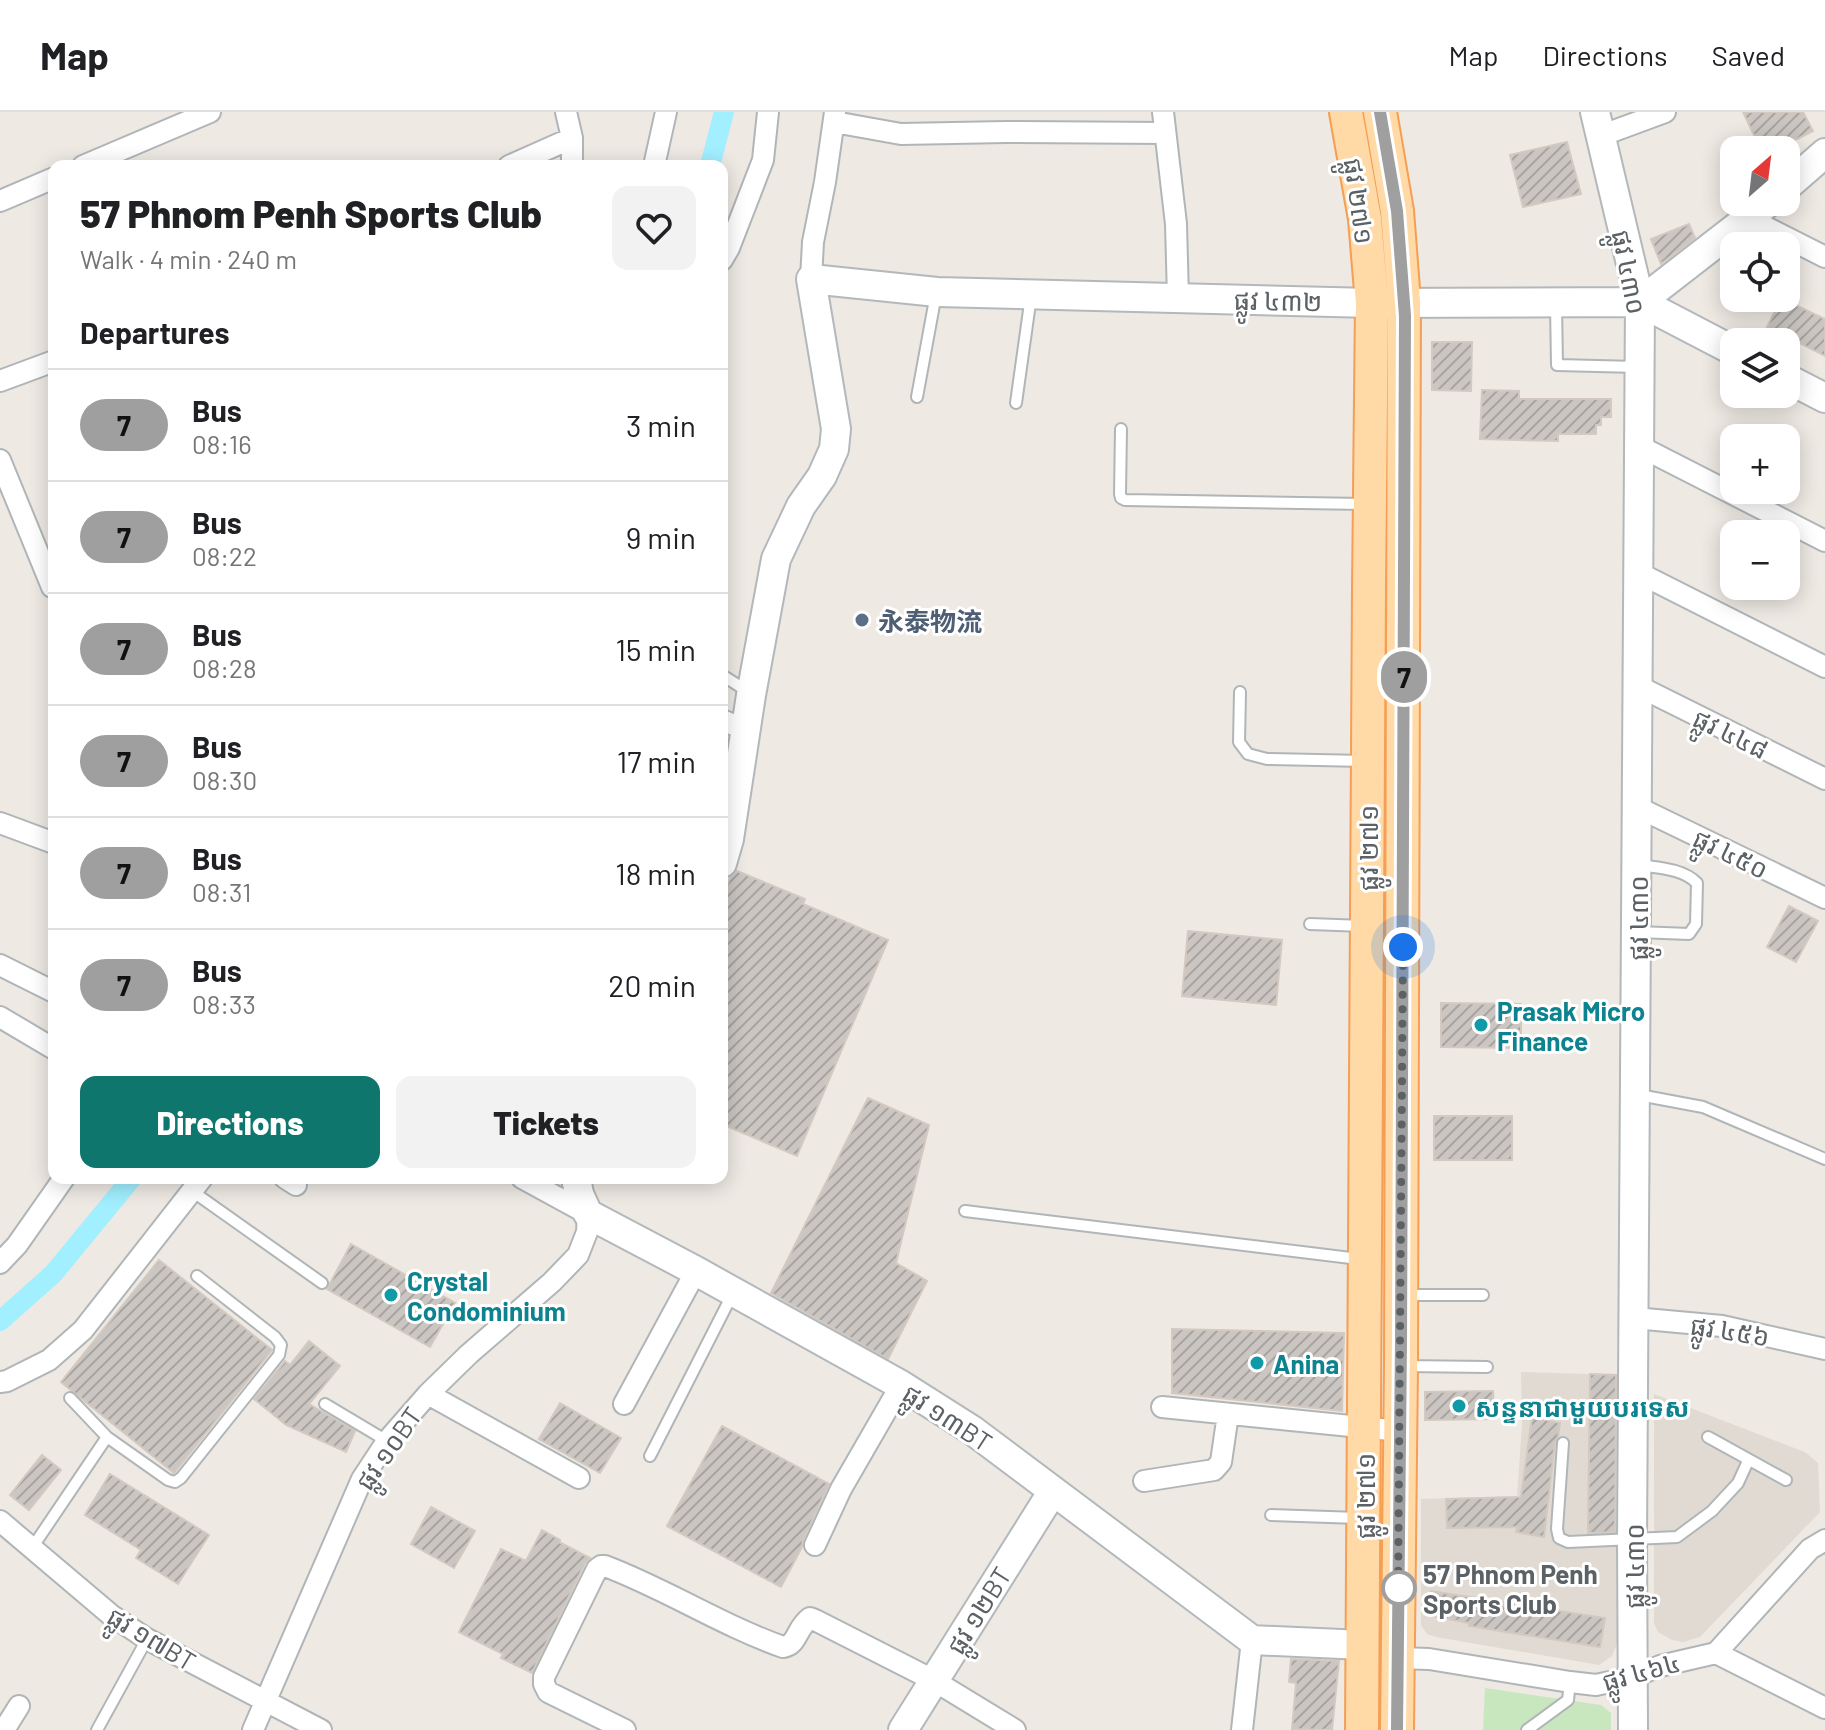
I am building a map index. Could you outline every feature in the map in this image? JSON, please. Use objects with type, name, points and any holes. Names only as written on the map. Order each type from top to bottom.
[{"type":"main road","name":"ផ្លូវ ២៧១","points":[[1346,112],[1365,219],[1372,303],[1362,1730]]},
{"type":"main road","name":"ផ្លូវ ២៧១","points":[[1380,112],[1397,211],[1404,302],[1402,1295],[1397,1730]]},
{"type":"street","points":[[97,160],[210,112]]},
{"type":"street","points":[[566,112],[572,138],[572,160]]},
{"type":"street","points":[[655,160],[666,112]]},
{"type":"street","points":[[728,250],[763,160],[768,112]]},
{"type":"street","points":[[1598,124],[1665,112]]},
{"type":"street","points":[[728,842],[734,725],[751,695],[776,559],[801,506],[822,476],[834,449],[836,429],[811,279],[813,242],[834,117],[901,134],[1006,132],[1164,122],[1176,224],[1178,298]]},
{"type":"street","name":"ផ្លូវ ៤៣០","points":[[1598,124],[1640,302],[1633,1730]]},
{"type":"street","points":[[522,160],[572,138]]},
{"type":"street","points":[[1800,175],[1825,153]]},
{"type":"street","points":[[0,201],[48,181]]},
{"type":"street","points":[[1640,302],[1752,216]]},
{"type":"street","points":[[1768,216],[1825,257]]},
{"type":"street","name":"ផ្លូវ ៤៣២","points":[[811,279],[937,292],[1372,303],[1640,302],[1720,344]]},
{"type":"street","points":[[0,381],[48,363]]},
{"type":"street","points":[[1800,385],[1825,398]]},
{"type":"street","points":[[1639,446],[1825,541]]},
{"type":"street","points":[[0,460],[48,577]]},
{"type":"street","points":[[1639,573],[1825,667]]},
{"type":"street","name":"ផ្លូវ ៤៤៨","points":[[1638,686],[1825,779]]},
{"type":"street","name":"ផ្លូវ ៤៥០","points":[[1637,807],[1825,898]]},
{"type":"street","points":[[0,823],[48,841]]},
{"type":"street","points":[[0,965],[48,989]]},
{"type":"street","points":[[0,1017],[48,1045]]},
{"type":"street","points":[[0,1263],[8,1240],[59,1184]]},
{"type":"street","name":"ផ្លូវ ១៣BT","points":[[533,1184],[901,1385],[972,1430],[1252,1640]]},
{"type":"street","points":[[577,1184],[588,1214]]},
{"type":"street","points":[[0,1382],[49,1360],[83,1330],[197,1185]]},
{"type":"street","name":"ផ្លូវ ១០BT","points":[[253,1730],[362,1479],[387,1441],[428,1394],[578,1255],[587,1232],[588,1214]]},
{"type":"street","points":[[624,1404],[696,1271]]},
{"type":"street","name":"ផ្លូវ ៤៥៦","points":[[1634,1318],[1722,1326],[1825,1349]]},
{"type":"street","points":[[815,1545],[841,1489],[901,1385]]},
{"type":"street","points":[[428,1394],[579,1478]]},
{"type":"street","points":[[1162,1407],[1400,1431]]},
{"type":"street","points":[[1144,1481],[1214,1470],[1221,1462],[1228,1414]]},
{"type":"street","name":"ផ្លូវ ១២BT","points":[[903,1730],[1053,1491]]},
{"type":"street","name":"ផ្លូវ ១៧BT","points":[[0,1521],[111,1615],[147,1639],[321,1730]]},
{"type":"street","points":[[1716,1653],[1810,1549],[1825,1540]]},
{"type":"street","points":[[625,1730],[548,1692],[544,1684],[544,1677],[601,1566],[629,1575],[756,1637],[787,1648],[802,1624],[810,1618],[933,1680],[1015,1730]]},
{"type":"street","points":[[1242,1730],[1252,1640],[1363,1645]]},
{"type":"street","name":"ផ្លូវ ៤៦៤","points":[[1398,1658],[1429,1659],[1596,1685],[1716,1653],[1825,1708]]},
{"type":"street","points":[[4,1730],[19,1706]]},
{"type":"lane","points":[[917,397],[937,292]]},
{"type":"lane","points":[[1016,403],[1032,294]]},
{"type":"lane","points":[[1556,303],[1557,365],[1640,367]]},
{"type":"lane","points":[[1121,429],[1120,494],[1125,500],[1370,504]]},
{"type":"lane","points":[[728,679],[751,695]]},
{"type":"lane","points":[[1240,692],[1239,742],[1248,754],[1267,759],[1368,761]]},
{"type":"lane","points":[[1637,864],[1681,872],[1697,883],[1696,924],[1689,934],[1637,932]]},
{"type":"lane","points":[[1310,924],[1366,926]]},
{"type":"lane","points":[[1635,1094],[1703,1107],[1825,1159]]},
{"type":"lane","points":[[197,1185],[322,1283]]},
{"type":"lane","points":[[965,1211],[1365,1259]]},
{"type":"lane","points":[[70,1398],[107,1437],[168,1480],[175,1482],[181,1478],[279,1355],[281,1345],[197,1276]]},
{"type":"lane","points":[[650,1456],[733,1293]]},
{"type":"lane","points":[[1402,1295],[1483,1295]]},
{"type":"lane","points":[[1401,1366],[1487,1367]]},
{"type":"lane","points":[[325,1404],[387,1441]]},
{"type":"lane","points":[[32,1548],[107,1437]]},
{"type":"lane","points":[[1708,1437],[1786,1480]]},
{"type":"lane","points":[[1563,1443],[1557,1529],[1559,1538],[1568,1542],[1677,1537],[1712,1511],[1738,1483],[1748,1461]]},
{"type":"lane","points":[[1271,1515],[1364,1519]]},
{"type":"lane","points":[[97,1730],[147,1639]]},
{"type":"lane","points":[[1527,1730],[1568,1700],[1570,1682]]},
{"type":"shaded area","points":[[1521,1372],[1620,1375],[1618,1642],[1612,1656],[1599,1665],[1436,1637],[1427,1634],[1421,1625],[1421,1499],[1517,1496],[1522,1424]]},
{"type":"shaded area","points":[[1654,1394],[1805,1452],[1818,1463],[1820,1512],[1700,1637],[1683,1642],[1658,1632],[1654,1623]]},
{"type":"green space","points":[[1485,1688],[1601,1705],[1611,1713],[1611,1730],[1483,1730]]},
{"type":"building","points":[[1743,112],[1803,112],[1813,131],[1800,138],[1754,136]]},
{"type":"building","points":[[1567,142],[1581,194],[1523,207],[1510,155]]},
{"type":"building","points":[[1689,224],[1695,238],[1661,264],[1651,239]]},
{"type":"building","points":[[1800,307],[1825,319],[1825,356],[1800,343],[1800,328],[1767,328],[1774,312],[1800,312]]},
{"type":"building","points":[[1432,342],[1472,342],[1471,391],[1432,390]]},
{"type":"building","points":[[1482,390],[1519,391],[1519,399],[1611,399],[1611,417],[1601,417],[1601,425],[1596,425],[1596,434],[1558,434],[1558,441],[1480,439]]},
{"type":"building","points":[[737,871],[805,899],[803,904],[888,940],[797,1156],[728,1127],[730,878]]},
{"type":"building","points":[[1789,906],[1818,921],[1796,962],[1767,947]]},
{"type":"building","points":[[1188,931],[1282,940],[1276,1005],[1182,996]]},
{"type":"building","name":"Prasak Micro Finance","points":[[1441,1003],[1521,1004],[1521,1048],[1441,1047]]},
{"type":"building","points":[[868,1098],[929,1125],[896,1263],[927,1281],[888,1359],[771,1293]]},
{"type":"building","points":[[1434,1116],[1512,1116],[1512,1160],[1434,1160]]},
{"type":"building","name":"Crystal Condominium","points":[[351,1244],[455,1303],[430,1347],[327,1289]]},
{"type":"building","points":[[159,1260],[272,1350],[174,1473],[61,1382]]},
{"type":"building","name":"Anina","points":[[1172,1329],[1344,1333],[1342,1411],[1172,1393]]},
{"type":"building","points":[[309,1341],[340,1366],[309,1404],[355,1431],[346,1452],[286,1425],[254,1399],[285,1361],[290,1365]]},
{"type":"building","points":[[1590,1374],[1616,1375],[1615,1532],[1588,1533]]},
{"type":"building","name":"សន្ទនាជាមួយបរទេស","points":[[1493,1391],[1494,1419],[1425,1420],[1425,1392]]},
{"type":"building","points":[[560,1403],[621,1438],[600,1473],[539,1439]]},
{"type":"building","points":[[1532,1417],[1560,1423],[1544,1537],[1516,1532],[1517,1527],[1447,1528],[1446,1499],[1521,1497]]},
{"type":"building","points":[[722,1426],[829,1484],[781,1587],[667,1526]]},
{"type":"building","points":[[42,1455],[61,1470],[29,1510],[10,1495]]},
{"type":"building","points":[[110,1474],[209,1535],[178,1584],[136,1558],[141,1550],[85,1515]]},
{"type":"building","points":[[431,1507],[475,1531],[454,1568],[411,1544]]},
{"type":"building","points":[[542,1530],[590,1558],[532,1673],[459,1632],[501,1549],[526,1561]]},
{"type":"building","points":[[1431,1591],[1605,1618],[1600,1647],[1469,1626],[1469,1623],[1427,1615]]},
{"type":"building","points":[[1291,1659],[1339,1661],[1332,1730],[1292,1729],[1296,1683],[1289,1682]]},
{"type":"waterway","points":[[712,160],[724,112]]},
{"type":"waterway","points":[[0,1321],[53,1274],[127,1184]]},
{"type":"bus line","name":"7","points":[[1380,112],[1397,211],[1405,316],[1397,1730]]},
{"type":"place","name":"永泰物流","points":[[862,620]]},
{"type":"place","name":"Prasak Micro Finance","points":[[1481,1025]]},
{"type":"place","name":"Crystal Condominium","points":[[391,1295]]},
{"type":"place","name":"Anina","points":[[1257,1363]]},
{"type":"place","name":"សន្ទនាជាមួយបរទេស","points":[[1459,1406]]},
{"type":"place","name":"57 Phnom Penh Sports Club","points":[[1399,1588]]},
{"type":"route","points":[[1399,1588],[1398,1601],[1403,947]]}]
